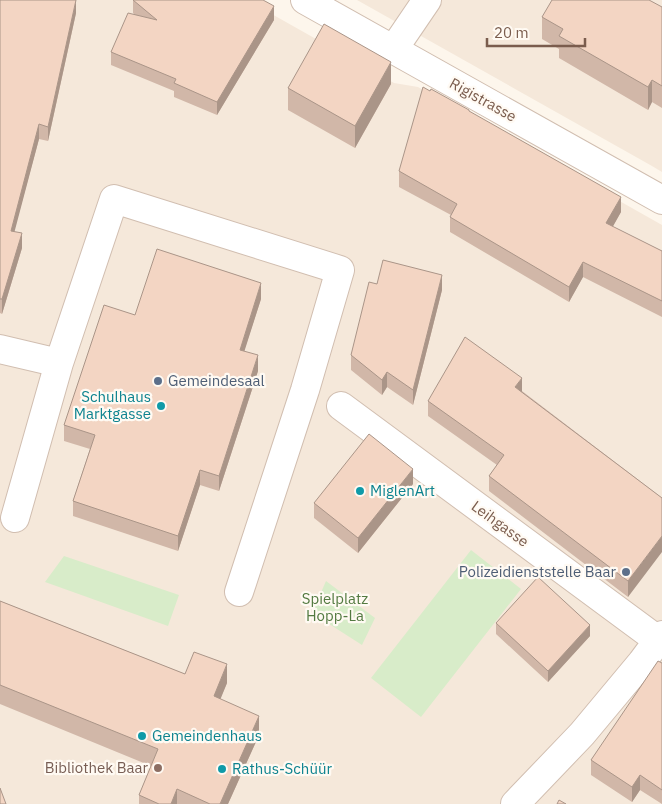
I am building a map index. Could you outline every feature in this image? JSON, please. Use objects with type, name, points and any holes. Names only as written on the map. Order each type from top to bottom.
[{"type":"street","name":"Rigistrasse","points":[[304,0],[662,200]]},
{"type":"street","points":[[393,50],[427,0]]},
{"type":"street","points":[[14,518],[60,363],[114,199],[340,270],[240,592]]},
{"type":"street","points":[[0,349],[60,363]]},
{"type":"street","name":"Leihgasse","points":[[341,406],[660,638],[582,734],[515,804]]},
{"type":"shaded area","points":[[0,0],[247,0],[394,83],[418,87],[662,225],[662,804],[0,804]]},
{"type":"shaded area","points":[[357,0],[662,0],[662,172],[652,166]]},
{"type":"green space","points":[[471,550],[521,589],[421,717],[371,678]]},
{"type":"green space","points":[[64,556],[179,595],[168,626],[45,582]]},
{"type":"green space","name":"Spielplatz Hopp-La","points":[[326,581],[375,618],[362,645],[312,613]]},
{"type":"building","points":[[0,0],[76,0],[48,127],[39,124],[11,231],[22,233],[2,299],[0,299]]},
{"type":"building","points":[[133,0],[263,0],[274,6],[217,102],[174,83],[176,79],[111,52],[128,13],[157,20]]},
{"type":"building","points":[[552,0],[649,0],[662,7],[662,86],[652,80],[648,87],[559,36],[563,29],[542,17]]},
{"type":"building","points":[[324,24],[391,62],[355,126],[288,88]]},
{"type":"building","points":[[423,87],[430,91],[431,89],[469,110],[621,197],[606,223],[662,251],[662,301],[583,262],[569,287],[450,217],[457,204],[399,171]]},
{"type":"building","name":"Schulhaus Marktgasse","points":[[157,249],[261,283],[240,350],[258,355],[219,476],[200,470],[178,536],[73,501],[95,435],[64,425],[104,305],[135,315]]},
{"type":"building","points":[[383,260],[442,275],[413,390],[387,372],[382,380],[351,355],[369,282],[377,284]]},
{"type":"building","points":[[465,337],[522,378],[515,387],[662,498],[662,536],[628,581],[489,476],[504,455],[428,401]]},
{"type":"building","points":[[369,434],[413,469],[358,538],[314,503]]},
{"type":"building","points":[[538,577],[590,625],[548,671],[496,623]]},
{"type":"building","name":"Gemeindenhaus","points":[[0,601],[185,674],[194,652],[227,664],[214,696],[259,716],[220,804],[210,804],[177,789],[171,804],[159,804],[139,795],[158,749],[0,685]]},
{"type":"building","points":[[658,661],[662,663],[662,790],[640,775],[632,787],[591,760]]},
{"type":"building","points":[[0,788],[6,804],[0,804]]},
{"type":"building","points":[[559,800],[566,804],[557,804]]},
{"type":"place","name":"Gemeindesaal","points":[[158,381]]},
{"type":"place","name":"Schulhaus Marktgasse","points":[[161,406]]},
{"type":"place","name":"MiglenArt","points":[[360,491]]},
{"type":"place","name":"Polizeidienststelle Baar","points":[[626,572]]},
{"type":"place","name":"Gemeindenhaus","points":[[142,736]]},
{"type":"place","name":"Bibliothek Baar","points":[[158,768]]},
{"type":"place","name":"Rathus-Schüür","points":[[222,769]]}]
